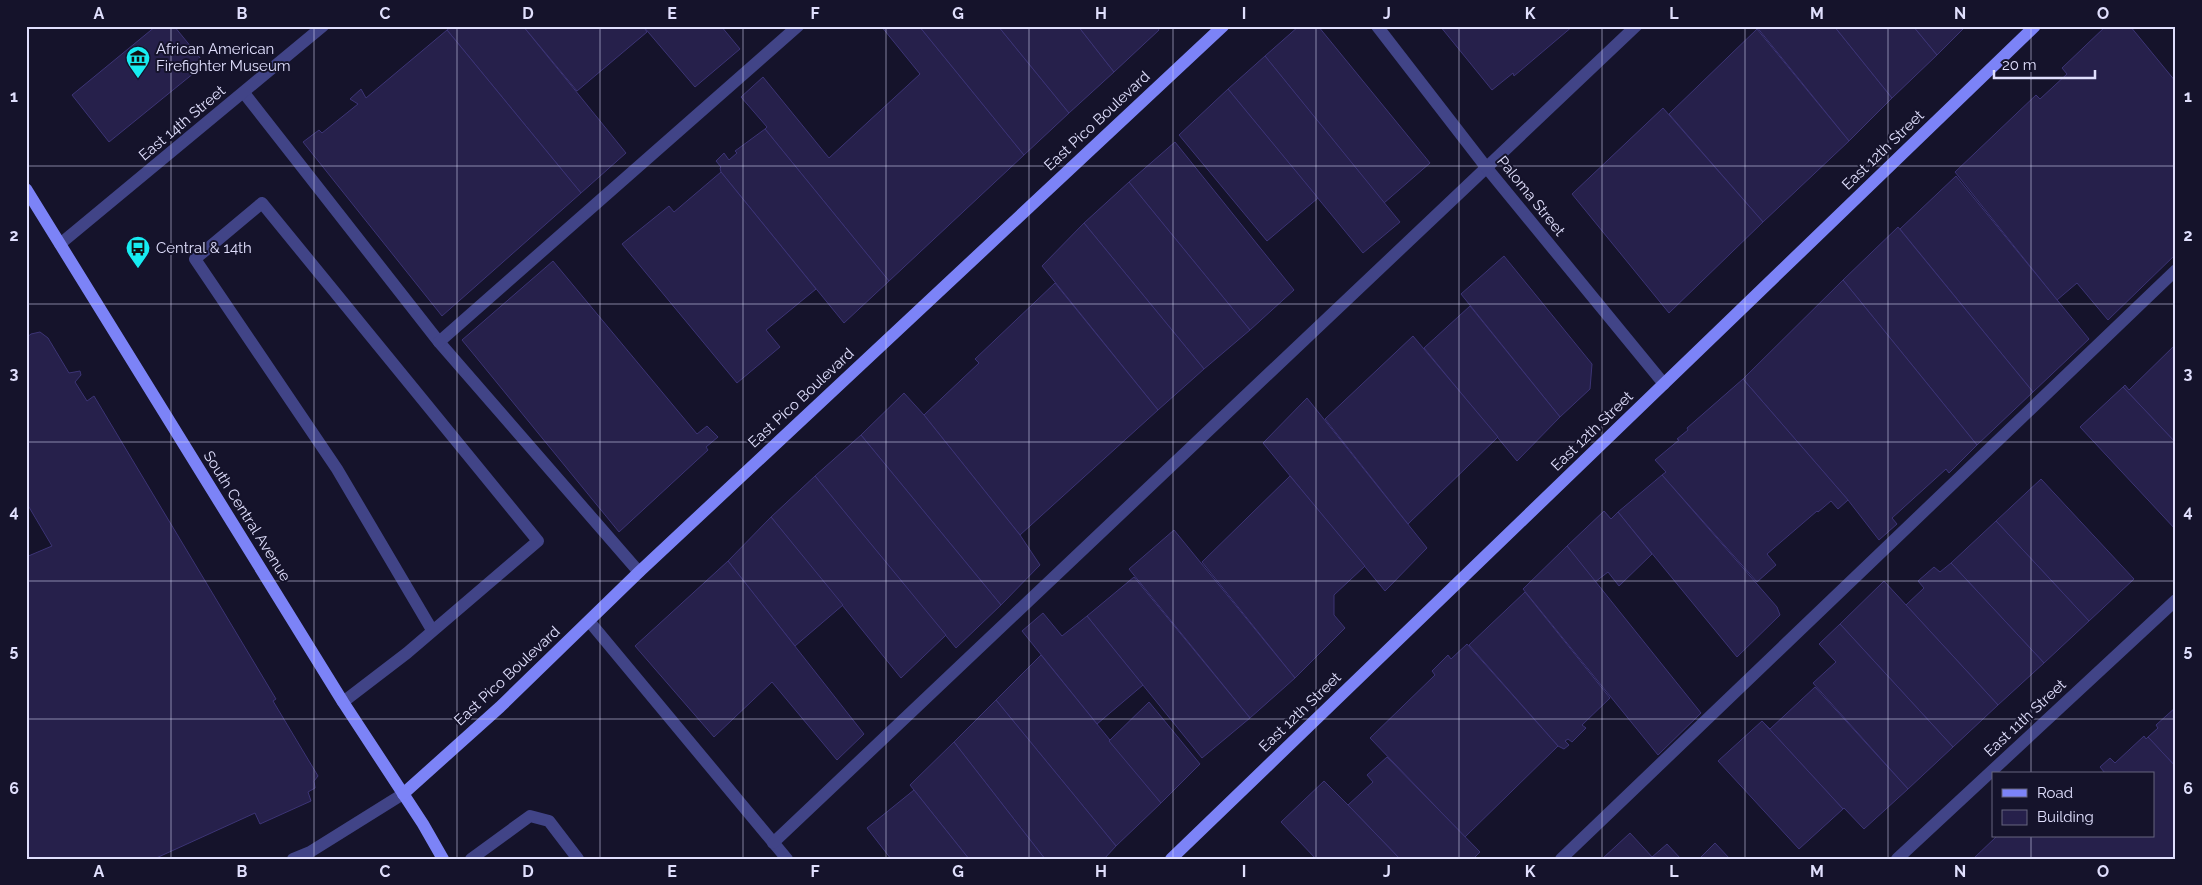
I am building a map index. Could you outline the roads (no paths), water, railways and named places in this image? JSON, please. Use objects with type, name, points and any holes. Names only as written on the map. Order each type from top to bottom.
[{"type":"street","name":"East 14th Street","points":[[60,244],[323,26]]},
{"type":"street","points":[[439,342],[798,26]]},
{"type":"street","name":"East Pico Boulevard","points":[[403,794],[500,707],[639,572],[1223,26]]},
{"type":"street","name":"Paloma Street","points":[[1377,26],[1486,167],[1664,384]]},
{"type":"street","points":[[773,843],[1636,26]]},
{"type":"street","name":"East 12th Street","points":[[1171,859],[2035,26]]},
{"type":"street","points":[[244,93],[439,342],[639,572]]},
{"type":"street","name":"South Central Avenue","points":[[26,189],[343,702],[443,859]]},
{"type":"street","points":[[343,702],[407,653],[538,541],[262,203],[195,259],[337,469],[432,630]]},
{"type":"street","points":[[1561,859],[2176,270]]},
{"type":"street","name":"East 11th Street","points":[[1897,859],[2176,600]]},
{"type":"street","points":[[589,621],[786,859]]},
{"type":"street","points":[[293,859],[311,855],[403,794]]},
{"type":"street","points":[[471,859],[530,816],[549,820],[578,859]]},
{"type":"place","name":"African American Firefighter Museum","points":[[138,79]]},
{"type":"place","name":"Central & 14th","points":[[138,269]]}]
